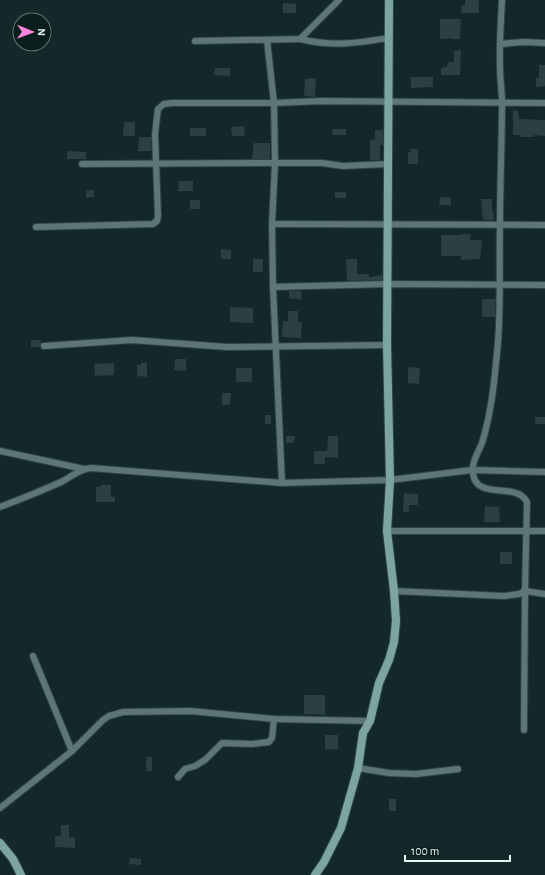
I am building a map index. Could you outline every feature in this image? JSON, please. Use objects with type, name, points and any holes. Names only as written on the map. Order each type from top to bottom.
[{"type":"street","points":[[300,39],[339,0]]},
{"type":"street","points":[[315,875],[324,862],[341,828],[358,768],[363,733],[370,721],[380,683],[394,642],[396,621],[387,531],[390,480],[387,345],[388,0]]},
{"type":"street","points":[[502,0],[500,44],[502,102],[500,225],[501,285],[498,341],[491,407],[481,445],[475,457],[472,470],[473,476],[478,484],[487,490],[515,492],[524,496],[527,502],[524,730]]},
{"type":"street","points":[[194,41],[300,39],[321,43],[343,44],[389,38]]},
{"type":"street","points":[[268,40],[274,103],[275,163],[272,224],[273,287],[282,482]]},
{"type":"street","points":[[500,44],[523,42],[545,43]]},
{"type":"street","points":[[36,226],[153,224],[157,221],[155,134],[158,109],[164,104],[321,101],[545,103]]},
{"type":"street","points":[[82,164],[275,163],[343,166],[387,164]]},
{"type":"street","points":[[272,224],[545,225]]},
{"type":"street","points":[[273,287],[387,284],[545,285]]},
{"type":"street","points":[[44,346],[132,340],[227,348],[387,345]]},
{"type":"street","points":[[0,451],[84,469],[91,468],[282,482],[390,480],[472,470],[545,472]]},
{"type":"street","points":[[0,507],[62,482],[84,469]]},
{"type":"street","points":[[387,531],[545,531]]},
{"type":"street","points":[[394,591],[504,596],[518,594],[525,591],[545,594]]},
{"type":"street","points":[[33,656],[72,751]]},
{"type":"street","points":[[0,808],[72,751],[103,720],[109,716],[123,712],[190,711],[274,719],[370,721]]},
{"type":"street","points":[[178,776],[185,769],[195,766],[205,760],[222,743],[252,744],[269,742],[272,738],[274,719]]},
{"type":"street","points":[[358,768],[389,773],[410,774],[458,769]]},
{"type":"street","points":[[0,843],[13,859],[21,875]]},
{"type":"building","points":[[465,0],[479,0],[479,13],[461,13],[462,5],[465,5]]},
{"type":"building","points":[[283,3],[296,4],[296,13],[283,13]]},
{"type":"building","points":[[440,19],[461,19],[460,39],[440,39]]},
{"type":"building","points":[[461,50],[460,75],[441,75],[441,68],[447,67],[448,62],[454,62],[454,51]]},
{"type":"building","points":[[539,65],[545,65],[545,86],[536,87],[536,78],[539,78]]},
{"type":"building","points":[[215,68],[230,68],[230,76],[214,75]]},
{"type":"building","points":[[411,77],[433,77],[433,87],[411,88]]},
{"type":"building","points":[[316,78],[315,97],[304,96],[305,79]]},
{"type":"building","points":[[513,110],[518,111],[519,119],[545,120],[545,136],[534,135],[534,137],[521,137],[521,135],[513,135]]},
{"type":"building","points":[[124,122],[135,122],[135,136],[123,136]]},
{"type":"building","points":[[244,126],[245,136],[232,136],[231,127]]},
{"type":"building","points":[[190,128],[206,128],[206,136],[190,136]]},
{"type":"building","points":[[332,129],[346,129],[346,135],[333,135]]},
{"type":"building","points":[[375,130],[383,130],[383,145],[380,145],[380,160],[370,160],[370,140],[375,140]]},
{"type":"building","points":[[139,137],[151,137],[151,151],[138,151]]},
{"type":"building","points":[[254,143],[270,143],[270,159],[252,159]]},
{"type":"building","points":[[410,149],[418,149],[418,164],[408,164],[408,152],[410,152]]},
{"type":"building","points":[[67,151],[86,152],[86,159],[67,159]]},
{"type":"building","points":[[179,181],[193,181],[193,191],[178,191]]},
{"type":"building","points":[[94,190],[94,197],[86,198],[86,191]]},
{"type":"building","points":[[335,192],[346,192],[346,198],[335,198]]},
{"type":"building","points":[[440,197],[451,198],[451,205],[439,205]]},
{"type":"building","points":[[481,199],[492,199],[494,220],[483,220]]},
{"type":"building","points":[[190,200],[200,200],[200,209],[190,209]]},
{"type":"building","points":[[471,234],[470,240],[482,240],[480,259],[461,260],[461,256],[441,256],[441,235]]},
{"type":"building","points":[[221,249],[231,250],[231,259],[221,259]]},
{"type":"building","points":[[253,259],[263,259],[263,272],[253,272]]},
{"type":"building","points":[[346,259],[357,259],[357,274],[369,274],[369,277],[382,275],[382,280],[347,281]]},
{"type":"building","points":[[289,291],[302,291],[301,300],[289,298]]},
{"type":"building","points":[[482,299],[495,299],[495,317],[482,317]]},
{"type":"building","points":[[230,307],[253,308],[253,323],[230,322]]},
{"type":"building","points":[[288,311],[298,311],[298,322],[302,322],[301,338],[282,337],[283,321],[288,321]]},
{"type":"building","points":[[31,340],[41,340],[40,347],[31,347]]},
{"type":"building","points":[[175,359],[186,359],[186,371],[174,370]]},
{"type":"building","points":[[114,363],[114,375],[95,376],[94,364]]},
{"type":"building","points":[[141,363],[147,363],[147,377],[137,376],[137,365],[141,365]]},
{"type":"building","points":[[408,367],[420,368],[419,384],[408,383]]},
{"type":"building","points":[[236,368],[252,368],[252,382],[236,382]]},
{"type":"building","points":[[222,393],[231,393],[230,405],[222,405]]},
{"type":"building","points":[[265,415],[271,415],[271,424],[265,424]]},
{"type":"building","points":[[535,417],[545,417],[545,424],[535,424]]},
{"type":"building","points":[[286,436],[295,436],[294,443],[286,443]]},
{"type":"building","points":[[328,436],[338,436],[338,458],[325,457],[325,464],[314,464],[314,451],[327,451]]},
{"type":"building","points":[[101,485],[111,485],[111,497],[115,497],[115,502],[96,502],[96,487],[101,487]]},
{"type":"building","points":[[404,493],[418,494],[418,505],[409,505],[409,512],[403,512]]},
{"type":"building","points":[[485,506],[499,507],[500,522],[484,522]]},
{"type":"building","points":[[500,552],[512,552],[512,564],[500,564]]},
{"type":"building","points":[[304,695],[325,695],[325,715],[304,714]]},
{"type":"building","points":[[325,735],[338,735],[338,749],[325,750]]},
{"type":"building","points":[[146,757],[152,757],[152,771],[146,771]]},
{"type":"building","points":[[389,799],[396,799],[396,811],[389,811]]},
{"type":"building","points":[[61,825],[69,825],[69,837],[75,837],[75,848],[55,847],[55,836],[61,836]]},
{"type":"building","points":[[130,858],[141,859],[141,865],[129,864]]}]
